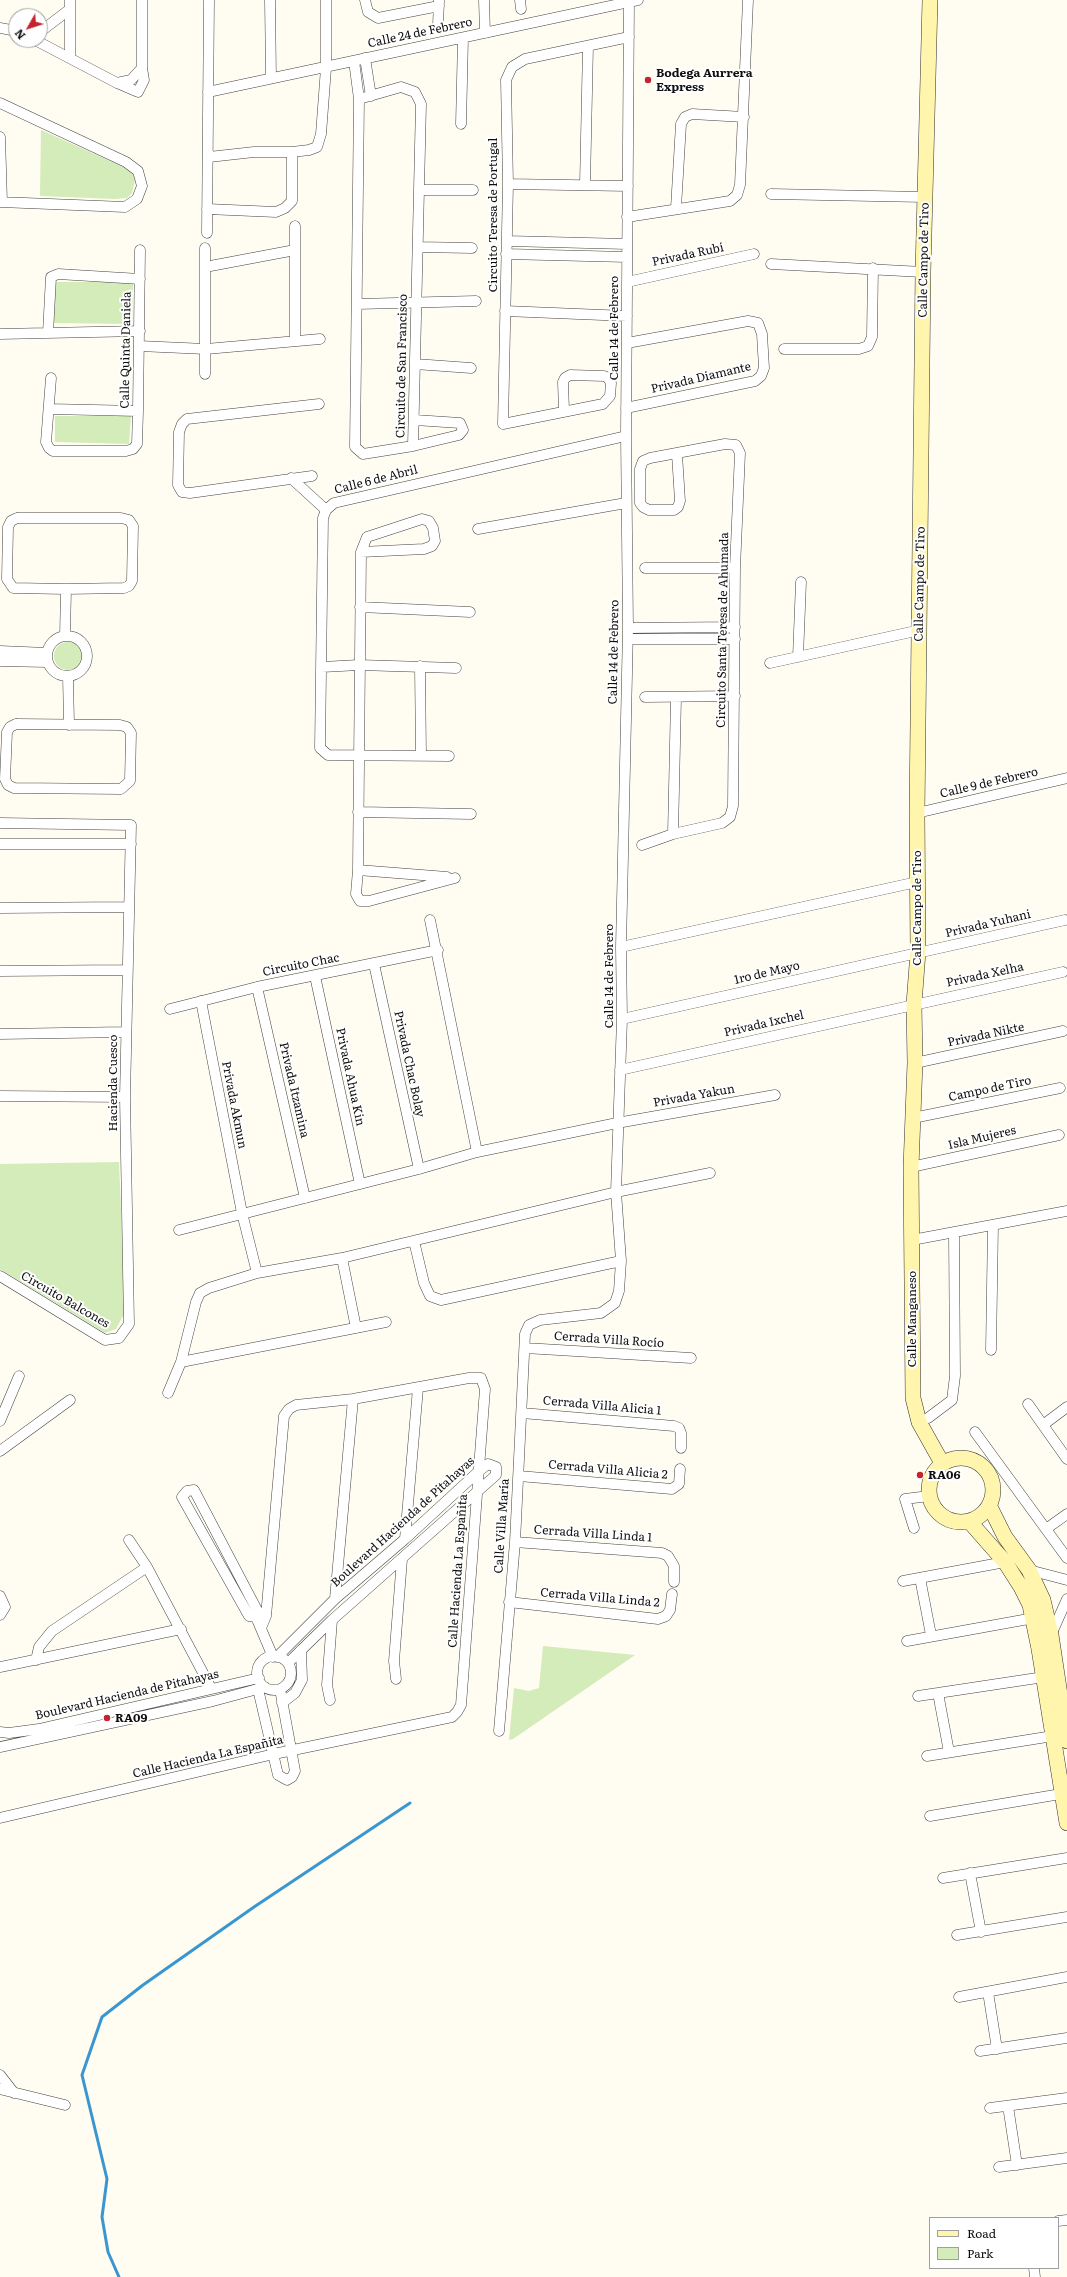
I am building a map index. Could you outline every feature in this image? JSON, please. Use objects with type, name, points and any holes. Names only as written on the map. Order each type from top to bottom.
[{"type":"street","points":[[48,47],[117,83],[131,80],[142,68],[142,0]]},
{"type":"street","points":[[207,233],[209,157],[209,0]]},
{"type":"street","points":[[270,0],[271,78]]},
{"type":"street","points":[[209,157],[254,152],[292,152],[309,150],[317,146],[321,134],[326,68],[326,0]]},
{"type":"street","points":[[365,0],[368,12],[378,18],[439,3],[438,25]]},
{"type":"street","points":[[484,0],[485,33]]},
{"type":"street","points":[[627,217],[676,208],[730,201],[737,195],[740,184],[744,117],[748,0]]},
{"type":"street","name":"Calle Campo de Tiro","points":[[911,1167],[919,1117],[915,1063],[914,1004],[918,952],[917,813],[923,272],[930,0]]},
{"type":"street","name":"Calle 24 de Febrero","points":[[208,92],[326,68],[365,58],[632,1]]},
{"type":"street","name":"Calle 14 de Febrero","points":[[529,1324],[540,1320],[601,1313],[615,1303],[619,1291],[621,1261],[616,1192],[617,1123],[622,1019],[621,947],[628,639],[626,343],[629,37],[632,1]]},
{"type":"street","points":[[70,4],[70,58]]},
{"type":"street","points":[[48,25],[70,4]]},
{"type":"street","name":"Circuito Teresa de Portugal","points":[[564,411],[563,382],[565,378],[570,375],[604,376],[608,378],[611,383],[610,396],[603,404],[503,424],[508,184],[506,80],[512,67],[525,59],[629,37]]},
{"type":"street","points":[[461,124],[463,38]]},
{"type":"street","points":[[585,184],[588,46]]},
{"type":"street","points":[[365,58],[371,96]]},
{"type":"street","name":"Circuito de San Francisco","points":[[354,61],[359,99],[355,447],[358,452],[363,454],[413,446],[415,420],[416,304],[421,104],[415,92],[401,87],[359,99]]},
{"type":"street","points":[[0,103],[126,162],[138,171],[142,186],[137,199],[125,207],[1,202],[0,137]]},
{"type":"street","points":[[676,208],[681,124],[685,117],[692,114],[744,117]]},
{"type":"street","points":[[207,209],[276,212],[285,208],[292,201],[292,152]]},
{"type":"street","points":[[508,184],[585,184],[628,186]]},
{"type":"street","points":[[419,190],[473,190]]},
{"type":"street","points":[[771,194],[924,197]]},
{"type":"street","points":[[295,226],[295,340]]},
{"type":"street","points":[[507,241],[627,244]]},
{"type":"street","points":[[418,247],[472,248]]},
{"type":"street","points":[[205,248],[205,374]]},
{"type":"street","name":"Calle Quinta Daniela","points":[[49,409],[46,442],[49,448],[54,451],[126,451],[133,449],[137,444],[140,331],[140,250]]},
{"type":"street","points":[[205,267],[295,250]]},
{"type":"street","points":[[506,254],[627,257]]},
{"type":"street","name":"Privada Rubí","points":[[627,282],[754,254]]},
{"type":"street","points":[[771,264],[873,268],[923,272]]},
{"type":"street","points":[[784,349],[859,349],[868,346],[872,337],[873,268]]},
{"type":"street","points":[[48,333],[51,277],[58,274],[140,279]]},
{"type":"street","points":[[357,304],[416,304],[476,301]]},
{"type":"street","points":[[506,311],[627,316]]},
{"type":"street","name":"Privada Diamante","points":[[626,343],[748,320],[758,323],[762,334],[764,368],[762,376],[755,381],[626,408]]},
{"type":"street","points":[[0,334],[140,331]]},
{"type":"street","points":[[139,346],[206,349],[320,339]]},
{"type":"street","points":[[416,364],[471,368]]},
{"type":"street","points":[[51,378],[49,409],[138,411]]},
{"type":"street","points":[[312,476],[190,493],[182,492],[178,485],[179,432],[182,424],[187,419],[320,404]]},
{"type":"street","points":[[413,446],[459,435],[463,430],[460,423],[415,420]]},
{"type":"street","name":"Calle 6 de Abril","points":[[359,755],[328,754],[323,752],[320,748],[323,518],[326,510],[334,503],[626,436]]},
{"type":"street","name":"Circuito Santa Teresa de Ahumada","points":[[673,834],[722,823],[730,816],[733,806],[735,568],[740,453],[736,445],[725,444],[677,454]]},
{"type":"street","points":[[677,454],[680,501],[678,507],[674,510],[649,510],[643,507],[640,502],[640,469],[643,461],[677,454]]},
{"type":"street","points":[[291,478],[326,510]]},
{"type":"street","points":[[478,529],[626,503]]},
{"type":"street","points":[[17,518],[121,518],[129,520],[133,526],[132,581],[129,586],[124,588],[66,589],[13,588],[9,585],[7,579],[8,527],[11,521],[17,518]]},
{"type":"street","points":[[358,870],[455,878],[369,901],[360,901],[356,894],[358,870],[361,552],[367,537],[422,519],[429,521],[432,528],[435,541],[432,546],[424,549],[361,552]]},
{"type":"street","points":[[645,568],[735,568]]},
{"type":"street","points":[[798,657],[801,582]]},
{"type":"street","points":[[65,636],[66,589]]},
{"type":"street","points":[[360,607],[470,612]]},
{"type":"street","points":[[628,628],[735,627]]},
{"type":"street","points":[[770,663],[920,630]]},
{"type":"street","points":[[65,636],[78,640],[86,651],[86,660],[83,668],[76,674],[68,676],[56,672],[47,657],[50,645],[57,639],[65,636]]},
{"type":"street","points":[[628,639],[735,640]]},
{"type":"street","points":[[0,651],[47,657]]},
{"type":"street","points":[[0,661],[47,657]]},
{"type":"street","points":[[322,667],[359,665],[456,668]]},
{"type":"street","points":[[420,666],[420,756]]},
{"type":"street","points":[[68,676],[69,724]]},
{"type":"street","points":[[645,697],[676,698],[735,696]]},
{"type":"street","points":[[642,845],[673,834],[676,698]]},
{"type":"street","points":[[16,724],[69,724],[120,725],[127,727],[131,733],[130,781],[127,785],[121,789],[14,788],[8,784],[5,779],[7,732],[10,727],[16,724]]},
{"type":"street","points":[[359,755],[449,756]]},
{"type":"street","name":"Calle 9 de Febrero","points":[[917,813],[1067,778]]},
{"type":"street","points":[[358,812],[471,814]]},
{"type":"street","name":"Hacienda Cuesco","points":[[0,823],[131,825],[125,1097],[129,1324],[120,1338]]},
{"type":"street","points":[[0,844],[131,844]]},
{"type":"street","points":[[621,947],[917,882]]},
{"type":"street","points":[[0,908],[128,907]]},
{"type":"street","points":[[430,920],[438,950],[477,1152]]},
{"type":"street","name":"Privada Yuhani","points":[[918,952],[1065,920]]},
{"type":"street","name":"Circuito Chac","points":[[170,1009],[257,988],[438,950]]},
{"type":"street","name":"1ro de Mayo","points":[[622,1019],[918,952]]},
{"type":"street","name":"Privada Chac Bolay","points":[[374,964],[419,1169]]},
{"type":"street","points":[[0,971],[127,970]]},
{"type":"street","name":"Privada Xelha","points":[[914,1004],[1063,972]]},
{"type":"street","name":"Privada Ahua Kin","points":[[315,976],[360,1184]]},
{"type":"street","name":"Privada Itzamina","points":[[257,988],[305,1198]]},
{"type":"street","name":"Privada Akmun","points":[[201,1001],[242,1213],[257,1273]]},
{"type":"street","name":"Privada Ixchel","points":[[620,1070],[914,1004]]},
{"type":"street","name":"Privada Nikte","points":[[915,1063],[1063,1031]]},
{"type":"street","points":[[0,1034],[126,1032]]},
{"type":"street","name":"Campo de Tiro","points":[[919,1117],[1060,1088]]},
{"type":"street","name":"Privada Yakun","points":[[180,1230],[419,1169],[477,1152],[617,1123],[775,1095]]},
{"type":"street","points":[[0,1096],[125,1097]]},
{"type":"street","name":"Isla Mujeres","points":[[911,1167],[1059,1134]]},
{"type":"street","name":"Calle Manganeso","points":[[911,1167],[913,1398],[919,1422],[942,1463]]},
{"type":"street","points":[[168,1393],[181,1362],[200,1293],[209,1288],[257,1273],[342,1258],[616,1192],[710,1173]]},
{"type":"street","points":[[912,1240],[1067,1211]]},
{"type":"street","points":[[991,1350],[993,1225]]},
{"type":"street","points":[[928,1418],[952,1400],[955,1376],[954,1233]]},
{"type":"street","points":[[414,1241],[424,1283],[430,1296],[441,1300],[621,1261]]},
{"type":"street","points":[[342,1258],[356,1328]]},
{"type":"street","name":"Circuito Balcones","points":[[0,1276],[105,1340],[120,1338]]},
{"type":"street","points":[[181,1362],[386,1322]]},
{"type":"street","name":"Calle Villa María","points":[[499,1731],[508,1602],[515,1542],[526,1348],[525,1334],[529,1324]]},
{"type":"street","name":"Cerrada Villa Rocío","points":[[526,1348],[691,1358]]},
{"type":"street","points":[[0,1421],[19,1376]]},
{"type":"street","name":"Calle Hacienda La Españita","points":[[0,1818],[274,1754],[452,1717],[458,1712],[461,1705],[485,1389],[480,1378],[469,1378],[353,1399],[296,1405],[289,1409],[284,1416],[266,1616],[261,1628]]},
{"type":"street","points":[[405,1540],[418,1388]]},
{"type":"street","points":[[335,1599],[353,1399]]},
{"type":"street","points":[[0,1451],[70,1400]]},
{"type":"street","points":[[1028,1404],[1067,1459]]},
{"type":"street","points":[[1043,1425],[1067,1407]]},
{"type":"street","name":"Cerrada Villa Alicia 1","points":[[522,1413],[674,1426],[679,1428],[681,1434],[681,1448]]},
{"type":"street","points":[[975,1432],[1067,1558]]},
{"type":"street","points":[[969,1458],[985,1468],[993,1486],[989,1505],[981,1514],[969,1521],[959,1522],[948,1520],[939,1514],[933,1506],[929,1496],[930,1478],[942,1463],[950,1459],[969,1458]]},
{"type":"street","name":"Boulevard Hacienda de Pitahayas","points":[[275,1657],[335,1599],[405,1540],[479,1471],[488,1464],[496,1467],[496,1475],[332,1620],[288,1663]]},
{"type":"street","name":"Cerrada Villa Alicia 2","points":[[519,1476],[672,1488],[679,1484],[680,1469]]},
{"type":"street","points":[[256,1617],[249,1616],[182,1497],[187,1491],[194,1490],[257,1610],[256,1617],[275,1657],[288,1663],[290,1668],[291,1678],[285,1687],[272,1690],[260,1685]]},
{"type":"street","points":[[914,1528],[906,1499],[929,1496]]},
{"type":"street","points":[[989,1505],[1005,1537],[1029,1570],[1043,1600],[1047,1643]]},
{"type":"street","points":[[1046,1529],[1067,1514]]},
{"type":"street","points":[[969,1521],[1006,1562],[1021,1587],[1034,1618],[1047,1643],[1056,1673],[1063,1733],[1067,1822]]},
{"type":"street","points":[[129,1540],[147,1567],[181,1628],[211,1688]]},
{"type":"street","name":"Cerrada Villa Linda 1","points":[[515,1542],[662,1553],[668,1556],[674,1566],[674,1582]]},
{"type":"street","points":[[396,1679],[394,1661],[402,1559]]},
{"type":"street","points":[[903,1581],[1006,1562]]},
{"type":"street","points":[[36,1660],[39,1647],[52,1631],[147,1567]]},
{"type":"street","points":[[1029,1570],[1067,1580]]},
{"type":"street","points":[[920,1578],[931,1635]]},
{"type":"street","name":"Cerrada Villa Linda 2","points":[[508,1602],[658,1619],[666,1616],[670,1610],[672,1594]]},
{"type":"street","points":[[0,1596],[2,1611]]},
{"type":"street","points":[[1047,1643],[1067,1599]]},
{"type":"street","points":[[906,1641],[931,1635],[1034,1618]]},
{"type":"street","points":[[330,1700],[327,1685],[332,1620]]},
{"type":"street","points":[[0,1667],[181,1628]]},
{"type":"street","points":[[282,1703],[295,1693],[302,1680],[302,1650]]},
{"type":"street","points":[[275,1657],[261,1664],[260,1685],[278,1775],[287,1780],[292,1777],[295,1771],[280,1689]]},
{"type":"street","points":[[918,1696],[1056,1673]]},
{"type":"street","name":"Boulevard Hacienda de Pitahayas","points":[[0,1732],[10,1733],[39,1729],[211,1688],[260,1685]]},
{"type":"street","name":"Boulevard Hacienda de Pitahayas","points":[[0,1747],[64,1735],[260,1685]]},
{"type":"street","points":[[938,1693],[949,1752]]},
{"type":"street","points":[[927,1756],[1063,1733]]},
{"type":"street","points":[[930,1816],[1065,1794]]},
{"type":"street","points":[[943,1878],[1067,1858]]},
{"type":"street","points":[[970,1873],[981,1932]]},
{"type":"street","points":[[957,1935],[1067,1917]]},
{"type":"street","points":[[958,1997],[1067,1977]]},
{"type":"street","points":[[988,1992],[997,2049]]},
{"type":"street","points":[[980,2051],[1067,2038]]},
{"type":"street","points":[[0,2075],[14,2093]]},
{"type":"street","points":[[0,2089],[65,2105]]},
{"type":"street","points":[[990,2108],[1067,2098]]},
{"type":"street","points":[[1008,2106],[1017,2165]]},
{"type":"street","points":[[999,2167],[1067,2158]]},
{"type":"green space","points":[[41,130],[126,168],[133,173],[135,180],[132,193],[127,198],[115,199],[40,196]]},
{"type":"green space","points":[[54,282],[133,282],[132,324],[54,323]]},
{"type":"green space","points":[[55,416],[131,416],[129,444],[55,442]]},
{"type":"green space","points":[[68,642],[78,646],[82,656],[78,666],[68,670],[58,666],[54,656],[58,646]]},
{"type":"green space","points":[[119,1162],[125,1312],[116,1329],[105,1333],[0,1269],[0,1164]]},
{"type":"green space","points":[[543,1646],[635,1655],[513,1739],[509,1740],[514,1688],[529,1691],[539,1688]]},
{"type":"waterway","points":[[119,2277],[108,2252],[102,2217],[107,2179],[82,2075],[102,2017],[143,1985],[254,1907],[410,1803]]},
{"type":"place","name":"Bodega Aurrera Express","points":[[648,80]]},
{"type":"place","name":"RA06","points":[[920,1475]]},
{"type":"place","name":"RA09","points":[[107,1718]]}]
